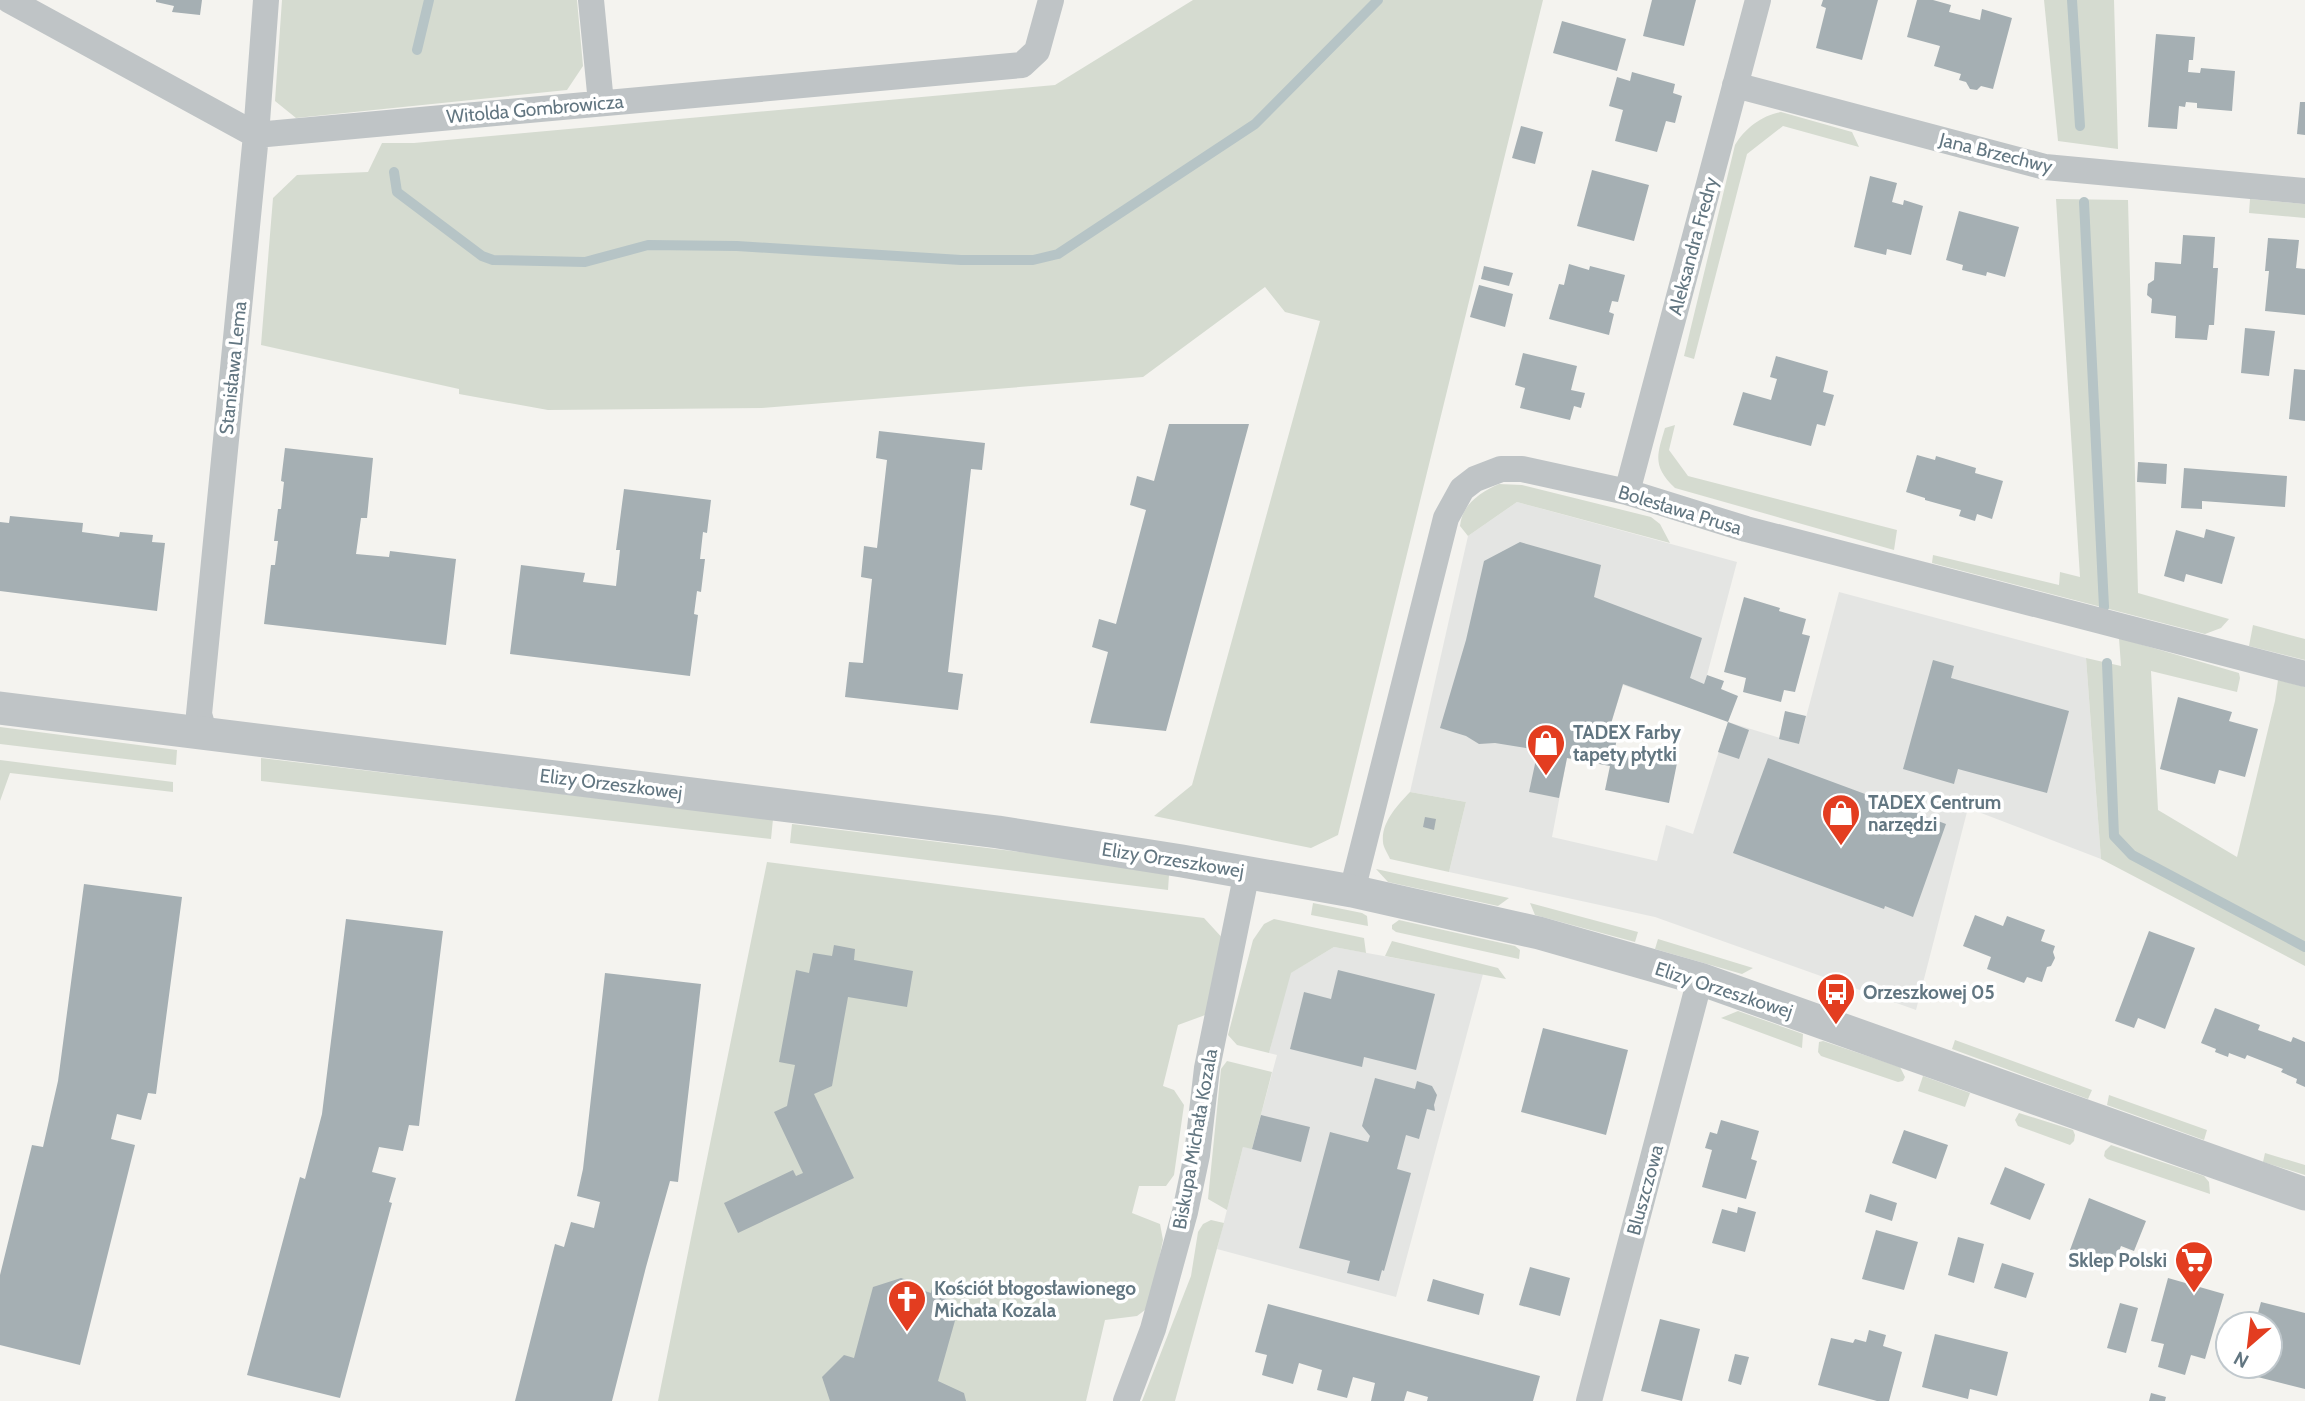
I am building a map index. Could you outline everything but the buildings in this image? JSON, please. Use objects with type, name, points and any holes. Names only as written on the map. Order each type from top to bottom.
[{"type":"street","points":[[9,0],[256,135]]},
{"type":"street","name":"Stanisława Lema","points":[[205,735],[199,714],[256,135],[266,0]]},
{"type":"street","points":[[591,0],[601,103]]},
{"type":"street","name":"Witolda Gombrowicza","points":[[256,135],[1022,65],[1037,51],[1051,0]]},
{"type":"street","name":"Aleksandra Fredry","points":[[1627,492],[1758,0]]},
{"type":"street","name":"Jana Brzechwy","points":[[1735,85],[2045,167],[2305,191]]},
{"type":"street","name":"Bolesława Prusa","points":[[1352,891],[1446,518],[1462,489],[1486,473],[1501,469],[1522,469],[1627,492],[1746,529],[2305,674]]},
{"type":"street","name":"Elizy Orzeszkowej","points":[[0,708],[998,832],[1352,891],[1539,933],[1700,979],[2305,1194]]},
{"type":"street","name":"Biskupa Michała Kozala","points":[[1126,1401],[1153,1329],[1185,1212],[1197,1155],[1207,1068],[1247,872]]},
{"type":"street","name":"Bluszczowa","points":[[1589,1401],[1700,979]]},
{"type":"shaded area","points":[[282,0],[577,0],[583,66],[567,90],[296,118],[275,101]]},
{"type":"shaded area","points":[[1193,0],[1543,0],[1338,835],[1311,848],[1154,816],[1192,785],[1320,321],[1285,312],[1265,287],[1143,377],[762,408],[548,410],[459,394],[459,389],[261,345],[273,198],[297,175],[368,172],[382,143],[414,143],[1055,85]]},
{"type":"shaded area","points":[[2044,0],[2114,0],[2118,149],[2058,141]]},
{"type":"shaded area","points":[[1781,112],[1852,132],[1859,147],[1783,126],[1747,154],[1694,359],[1684,356],[1735,145],[1754,124]]},
{"type":"shaded area","points":[[2056,199],[2128,200],[2138,593],[2229,619],[2221,628],[2205,634],[1932,563],[1933,555],[2059,585],[2060,572],[2080,577]]},
{"type":"shaded area","points":[[2250,199],[2305,204],[2305,218],[2249,213]]},
{"type":"shaded area","points":[[1675,425],[1669,450],[1688,476],[1897,530],[1894,550],[1675,488],[1663,473],[1658,460],[1665,428]]},
{"type":"shaded area","points":[[1499,484],[1522,485],[1651,517],[1660,524],[1670,543],[1517,502],[1468,536],[1460,526],[1464,511],[1479,495]]},
{"type":"shaded area","points":[[1517,502],[1737,562],[1695,710],[1623,685],[1609,730],[1618,732],[1610,766],[1567,758],[1552,837],[1657,861],[1666,825],[1693,834],[1728,722],[1799,744],[1839,592],[2086,658],[2101,859],[1968,808],[1916,1010],[1655,917],[1449,872],[1466,802],[1410,792],[1468,536]]},
{"type":"shaded area","points":[[2253,625],[2305,639],[2305,660],[2249,646]]},
{"type":"shaded area","points":[[2119,638],[2239,673],[2237,692],[2151,671],[2158,810],[2237,857],[2278,680],[2305,687],[2305,966],[2101,859],[2086,658],[2121,666]]},
{"type":"shaded area","points":[[0,727],[177,750],[176,765],[0,744]]},
{"type":"shaded area","points":[[261,758],[773,819],[771,839],[261,781]]},
{"type":"shaded area","points":[[0,760],[173,782],[173,792],[10,773],[0,801]]},
{"type":"shaded area","points":[[1410,792],[1466,802],[1449,872],[1390,859],[1386,851],[1383,842],[1385,828],[1391,814]]},
{"type":"shaded area","points":[[792,824],[1076,859],[1169,875],[1168,890],[790,843]]},
{"type":"shaded area","points":[[767,862],[1204,918],[1226,942],[1208,1014],[1178,1025],[1163,1086],[1174,1090],[1184,1105],[1174,1175],[1166,1186],[1139,1186],[1132,1213],[1160,1224],[1163,1240],[1149,1307],[1137,1316],[1105,1320],[1086,1401],[658,1401]]},
{"type":"shaded area","points":[[1376,869],[1509,898],[1498,906],[1388,882]]},
{"type":"shaded area","points":[[1313,903],[1362,913],[1367,916],[1368,926],[1311,915]]},
{"type":"shaded area","points":[[1530,903],[1638,932],[1635,942],[1535,915]]},
{"type":"shaded area","points":[[1274,919],[1364,938],[1366,953],[1334,947],[1291,973],[1269,1053],[1237,1045],[1228,1035],[1253,940],[1264,924]]},
{"type":"shaded area","points":[[1399,920],[1515,946],[1520,950],[1519,959],[1396,932],[1392,925]]},
{"type":"shaded area","points":[[1658,939],[1753,968],[1742,974],[1655,949]]},
{"type":"shaded area","points":[[1392,941],[1498,968],[1506,979],[1385,956]]},
{"type":"shaded area","points":[[1334,947],[1483,974],[1396,1297],[1217,1249],[1243,1147],[1252,1148],[1277,1055],[1269,1053],[1289,974]]},
{"type":"shaded area","points":[[1738,1011],[1803,1034],[1802,1048],[1721,1018]]},
{"type":"shaded area","points":[[1955,1040],[2092,1090],[2088,1099],[1952,1049]]},
{"type":"shaded area","points":[[1823,1041],[1900,1067],[1905,1077],[1898,1082],[1821,1056],[1818,1052],[1819,1042]]},
{"type":"shaded area","points":[[1227,1061],[1272,1072],[1252,1149],[1243,1147],[1227,1210],[1208,1199],[1221,1069]]},
{"type":"shaded area","points":[[1923,1076],[1970,1093],[1965,1107],[1918,1091]]},
{"type":"shaded area","points":[[2109,1095],[2207,1130],[2204,1140],[2107,1105]]},
{"type":"shaded area","points":[[2019,1113],[2073,1130],[2074,1141],[2070,1145],[2018,1126],[2015,1120]]},
{"type":"shaded area","points":[[2111,1145],[2204,1176],[2209,1182],[2210,1194],[2107,1159],[2104,1156],[2105,1151]]},
{"type":"shaded area","points":[[2265,1153],[2305,1165],[2305,1175],[2263,1162]]},
{"type":"shaded area","points":[[1211,1220],[1224,1223],[1175,1401],[1142,1401],[1191,1276],[1198,1232],[1203,1224]]},
{"type":"waterway","points":[[417,50],[429,0]]},
{"type":"waterway","points":[[394,172],[397,192],[482,256],[493,260],[585,262],[648,245],[737,246],[961,260],[1033,260],[1058,254],[1255,124],[1378,0]]},
{"type":"waterway","points":[[2072,0],[2080,126]]},
{"type":"waterway","points":[[2084,202],[2104,607]]},
{"type":"waterway","points":[[2107,663],[2114,836],[2132,855],[2305,947]]},
{"type":"place","name":"TADEX Farby tapety płytki","points":[[1546,777]]},
{"type":"place","name":"TADEX Centrum narzędzi","points":[[1841,847]]},
{"type":"place","name":"Orzeszkowej 05","points":[[1836,1026]]},
{"type":"place","name":"Sklep Polski","points":[[2194,1294]]},
{"type":"place","name":"Kościół błogosławionego Michała Kozala","points":[[907,1333]]}]
